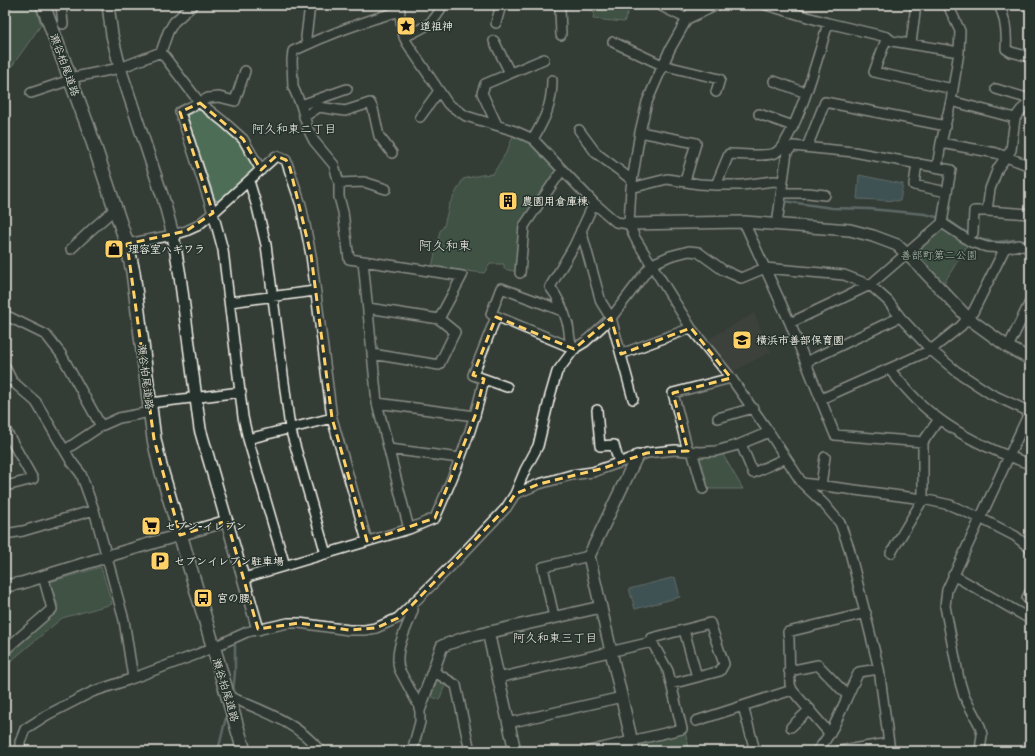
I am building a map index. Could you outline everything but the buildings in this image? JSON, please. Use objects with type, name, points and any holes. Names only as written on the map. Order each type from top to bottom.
[{"type":"main road","name":"瀬谷柏尾道路","points":[[43,5],[88,127],[127,244],[133,272],[154,439],[160,466],[244,751]]},
{"type":"street","points":[[61,5],[63,24]]},
{"type":"street","points":[[108,5],[112,35],[120,68],[164,201],[173,235],[180,276],[200,428],[258,629]]},
{"type":"street","points":[[30,93],[70,79],[120,68],[161,52],[168,32],[174,22],[193,5]]},
{"type":"street","points":[[307,44],[306,37],[309,5]]},
{"type":"street","points":[[404,37],[427,26],[433,21],[438,15],[442,5]]},
{"type":"street","points":[[496,23],[501,5]]},
{"type":"street","points":[[557,5],[560,9],[561,35]]},
{"type":"street","points":[[659,5],[687,19]]},
{"type":"street","points":[[695,5],[662,65],[647,102],[640,132],[632,184],[628,224],[634,238],[652,264],[691,328],[732,378],[802,483],[824,504],[840,523],[849,548],[879,669],[890,747],[839,751]]},
{"type":"street","points":[[687,19],[717,5]]},
{"type":"street","points":[[766,5],[828,23],[887,37],[892,41],[960,52]]},
{"type":"street","points":[[911,43],[916,5]]},
{"type":"street","points":[[937,167],[960,52],[960,31],[948,5]]},
{"type":"street","points":[[999,5],[1007,31],[1006,49],[1011,52],[1030,57]]},
{"type":"street","points":[[439,319],[462,276],[349,259],[343,212],[338,198],[339,183],[334,165],[314,141],[308,129],[301,105],[293,87],[293,51],[307,44],[382,16],[399,8],[404,37],[448,104],[456,111],[466,116],[515,131],[533,140],[594,203],[616,222],[628,224],[744,222],[850,230],[873,236],[897,245],[968,318],[1008,347],[1030,359]]},
{"type":"street","points":[[716,185],[729,154],[774,153],[780,149],[793,126],[806,93],[828,23]]},
{"type":"street","points":[[887,37],[874,72],[953,89]]},
{"type":"street","points":[[494,41],[510,73]]},
{"type":"street","points":[[613,42],[662,65],[720,79],[716,92]]},
{"type":"street","points":[[161,52],[200,103],[243,139],[261,170]]},
{"type":"street","points":[[497,125],[482,93],[485,84],[544,59]]},
{"type":"street","points":[[245,70],[235,102],[219,97],[208,98],[180,112],[213,213],[223,250],[243,417],[285,566]]},
{"type":"street","points":[[533,140],[548,110],[552,90],[552,80]]},
{"type":"street","points":[[774,81],[806,93]]},
{"type":"street","points":[[301,105],[347,89]]},
{"type":"street","points":[[987,211],[990,189],[998,168],[1010,150],[1015,118],[1029,102],[996,89]]},
{"type":"street","points":[[420,117],[439,91]]},
{"type":"street","points":[[951,101],[1015,118]]},
{"type":"street","points":[[807,148],[825,102],[946,126]]},
{"type":"street","points":[[304,117],[319,107],[345,111],[370,103],[373,109],[378,136],[392,153]]},
{"type":"street","points":[[759,114],[793,126]]},
{"type":"street","points":[[579,130],[596,154],[632,184],[667,179],[716,185],[742,185],[774,180],[783,182]]},
{"type":"street","points":[[640,132],[696,144],[685,181]]},
{"type":"street","points":[[941,143],[996,152],[1030,166]]},
{"type":"street","points":[[777,224],[787,152],[792,146],[854,152],[951,170],[942,223],[870,285],[790,323]]},
{"type":"street","points":[[127,244],[173,235],[197,226],[276,156],[286,160],[301,205],[311,255],[332,418],[367,542]]},
{"type":"street","points":[[917,163],[914,185],[947,192]]},
{"type":"street","points":[[520,273],[524,226],[562,170]]},
{"type":"street","points":[[249,181],[266,245],[290,428],[326,554]]},
{"type":"street","points":[[339,183],[364,182],[386,189]]},
{"type":"street","points":[[782,193],[808,193],[825,195]]},
{"type":"street","points":[[574,349],[571,346],[568,326],[558,298],[550,287],[574,246],[594,203]]},
{"type":"street","points":[[71,249],[115,209]]},
{"type":"street","points":[[973,232],[974,211],[1030,214]]},
{"type":"street","points":[[744,222],[790,323],[835,435],[923,442]]},
{"type":"street","points":[[942,223],[971,242],[987,247],[1006,248],[1019,245],[1030,248]]},
{"type":"street","points":[[581,230],[601,302],[611,318],[633,399]]},
{"type":"street","points":[[821,399],[931,350],[961,326],[973,312],[1006,248]]},
{"type":"street","points":[[20,751],[20,742],[25,729],[48,715],[92,692],[213,648],[247,632],[288,623],[300,623],[342,630],[365,630],[388,624],[398,618],[506,508],[515,494],[525,470],[538,446],[557,372],[574,349],[585,342],[611,318],[652,264],[670,256],[689,252],[698,252],[723,270],[741,278],[765,268],[844,276],[870,285],[888,301],[900,317],[931,350],[956,371],[991,394],[1030,412],[947,590],[945,606],[960,684],[964,696],[980,726],[982,735],[980,751]]},
{"type":"street","points":[[364,261],[377,402],[409,529]]},
{"type":"street","points":[[563,311],[501,288],[491,314],[574,349]]},
{"type":"street","points":[[230,302],[315,291]]},
{"type":"street","points":[[1008,347],[1030,302]]},
{"type":"street","points":[[368,308],[439,319],[455,332],[439,365],[372,354]]},
{"type":"street","points":[[5,315],[46,335],[61,354],[101,426]]},
{"type":"street","points":[[496,317],[470,374],[507,387]]},
{"type":"street","points":[[806,362],[900,317]]},
{"type":"street","points":[[621,354],[691,328]]},
{"type":"street","points":[[5,367],[12,381],[36,402],[81,474],[94,510],[124,620],[133,678]]},
{"type":"street","points":[[889,369],[905,388],[938,419],[972,440],[1030,464]]},
{"type":"street","points":[[703,490],[673,393],[732,378]]},
{"type":"street","points":[[244,578],[409,529],[435,518],[460,458],[475,416],[484,379]]},
{"type":"street","points":[[65,450],[101,426],[119,418],[150,408],[196,398],[241,392]]},
{"type":"street","points":[[377,402],[475,416]]},
{"type":"street","points":[[718,418],[753,408]]},
{"type":"street","points":[[597,410],[600,446],[614,445],[619,463]]},
{"type":"street","points":[[248,439],[332,418]]},
{"type":"street","points":[[891,553],[923,499],[923,442],[938,419]]},
{"type":"street","points":[[5,429],[33,479],[5,485]]},
{"type":"street","points":[[515,494],[539,484],[571,474],[593,472],[647,453],[675,450],[716,451],[741,444],[769,432]]},
{"type":"street","points":[[741,444],[753,473],[786,458]]},
{"type":"street","points":[[389,449],[460,458]]},
{"type":"street","points":[[633,746],[589,556],[637,456]]},
{"type":"street","points":[[821,485],[825,457]]},
{"type":"street","points":[[802,483],[923,499],[950,505],[1015,536],[1030,548]]},
{"type":"street","points":[[5,534],[23,531],[94,510]]},
{"type":"street","points":[[5,586],[22,583],[107,556],[227,521]]},
{"type":"street","points":[[554,618],[543,568],[589,556]]},
{"type":"street","points":[[953,575],[1030,619]]},
{"type":"street","points":[[5,650],[52,609],[42,576]]},
{"type":"street","points":[[412,605],[413,610],[399,648],[397,662],[399,669],[420,708]]},
{"type":"street","points":[[412,751],[420,722],[420,708],[442,646],[464,638],[488,632],[601,607]]},
{"type":"street","points":[[830,734],[810,709],[792,690],[789,671],[788,632],[866,613]]},
{"type":"street","points":[[652,642],[652,638],[710,623],[724,664],[720,671],[671,684]]},
{"type":"street","points":[[684,630],[697,677]]},
{"type":"street","points":[[488,632],[515,751]]},
{"type":"street","points":[[498,678],[611,653],[652,642]]},
{"type":"street","points":[[589,751],[633,746],[682,730],[668,671],[652,642]]},
{"type":"street","points":[[789,671],[818,665],[847,695]]},
{"type":"street","points":[[817,751],[830,734],[859,672],[879,669]]},
{"type":"street","points":[[433,672],[456,685],[470,751]]},
{"type":"street","points":[[696,721],[792,690]]},
{"type":"street","points":[[228,696],[291,725],[304,733],[320,751]]},
{"type":"street","points":[[508,723],[622,697]]},
{"type":"street","points":[[743,706],[755,751]]},
{"type":"street","points":[[791,727],[810,709]]},
{"type":"highlighted area","points":[[200,103],[243,139],[261,170],[276,156],[286,160],[290,168],[311,255],[332,418],[367,541],[435,518],[475,416],[484,379],[473,375],[496,317],[574,349],[611,318],[621,354],[691,328],[731,378],[673,393],[688,451],[647,453],[604,468],[539,484],[515,494],[506,508],[412,605],[398,618],[376,628],[349,630],[299,623],[258,629],[227,521],[180,535],[154,439],[127,244],[186,231],[213,213],[180,112]]},
{"type":"shaded area","points":[[754,313],[771,352],[730,373],[705,341]]},
{"type":"green space","points":[[5,5],[35,5],[41,25],[5,76]]},
{"type":"green space","points":[[595,5],[631,5],[624,22],[593,19]]},
{"type":"green space","points":[[200,110],[243,142],[258,169],[220,202],[215,200],[187,115]]},
{"type":"green space","points":[[514,134],[527,139],[559,169],[523,224],[518,272],[504,269],[504,264],[490,264],[484,273],[432,267],[440,231],[444,226],[449,205],[463,179],[493,174],[507,151]]},
{"type":"green space","name":"善部町第二公園","points":[[942,228],[967,246],[942,286],[910,254]]},
{"type":"green space","points":[[722,453],[743,489],[707,489],[696,455]]},
{"type":"green space","points":[[101,567],[112,604],[62,618],[5,666],[5,656],[55,612],[58,606],[50,582]]},
{"type":"green space","points":[[435,676],[446,683],[439,700],[428,695]]},
{"type":"green space","points":[[685,732],[690,751],[638,751],[636,744]]},
{"type":"water","points":[[859,175],[903,184],[900,201],[857,199]]},
{"type":"water","points":[[675,577],[680,597],[635,609],[629,589]]},
{"type":"waterway","points":[[783,201],[832,208],[869,209],[925,214],[948,220],[971,236],[983,240],[997,242],[1014,240],[1030,243]]},
{"type":"waterway","points":[[5,258],[9,315]]},
{"type":"waterway","points":[[6,355],[9,320]]},
{"type":"waterway","points":[[233,692],[235,645]]},
{"type":"waterway","points":[[218,751],[227,713]]},
{"type":"place","name":"道祖神","points":[[406,26]]},
{"type":"place","name":"農園用倉庫棟","points":[[508,201]]},
{"type":"place","name":"理容室ハギワラ","points":[[114,249]]},
{"type":"place","name":"横浜市善部保育園","points":[[742,340]]},
{"type":"place","name":"セブン-イレブン","points":[[151,526]]},
{"type":"place","name":"セブンイレブン駐車場","points":[[160,561]]},
{"type":"place","name":"宮の腰","points":[[203,598]]},
{"type":"district","name":"阿久和東二丁目","points":[[294,129]]},
{"type":"district","name":"阿久和東","points":[[445,245]]},
{"type":"district","name":"阿久和東三丁目","points":[[555,638]]}]
